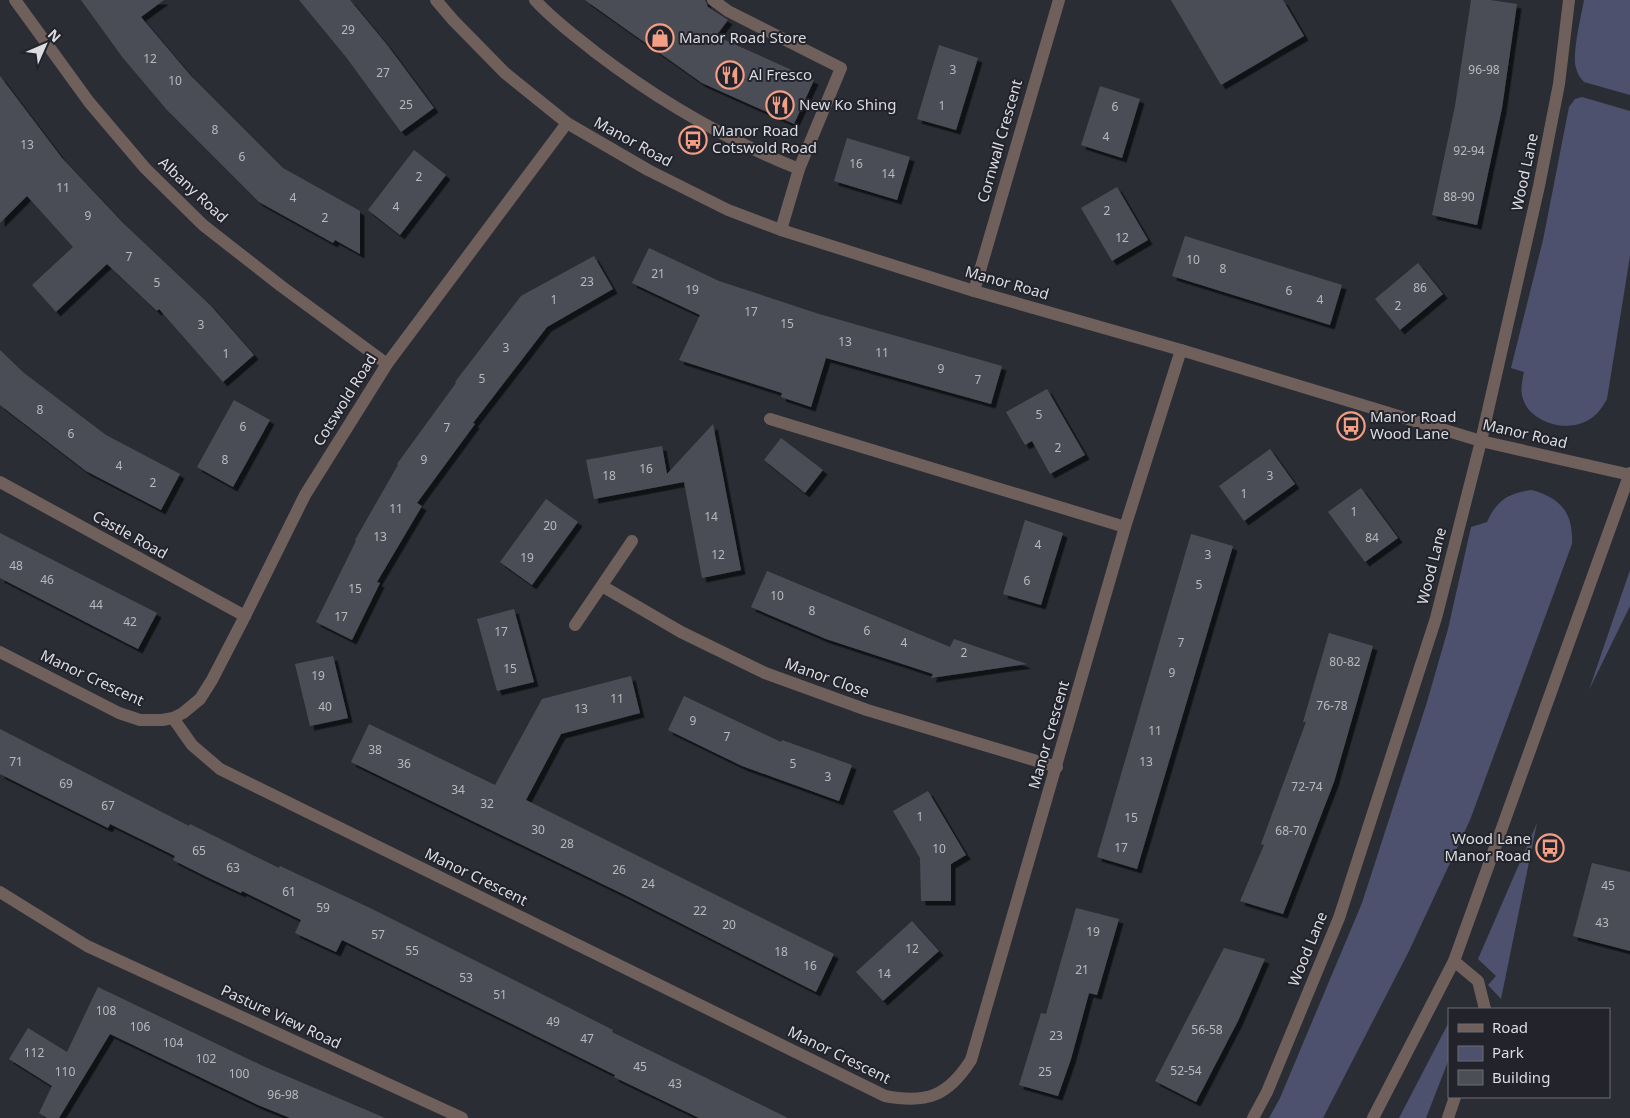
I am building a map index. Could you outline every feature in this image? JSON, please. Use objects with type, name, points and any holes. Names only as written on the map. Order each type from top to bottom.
[{"type":"street","name":"Albany Road","points":[[16,0],[90,102],[145,168],[197,219],[281,286],[387,364]]},
{"type":"street","name":"Manor Road","points":[[436,0],[505,73],[568,123],[648,170],[728,210],[781,230],[974,291],[1181,350],[1481,441],[1630,474]]},
{"type":"street","points":[[534,0],[550,17],[621,72],[688,116],[756,152],[799,169]]},
{"type":"street","points":[[713,0],[728,11],[841,68],[799,169],[781,230]]},
{"type":"street","name":"Cornwall Crescent","points":[[974,291],[1059,0]]},
{"type":"street","name":"Wood Lane","points":[[1253,1118],[1267,1092],[1339,918],[1436,618],[1481,441],[1539,186],[1559,84],[1569,0]]},
{"type":"street","name":"Cotswold Road","points":[[178,715],[200,699],[245,616],[305,495],[387,364],[568,123]]},
{"type":"street","name":"Manor Crescent","points":[[0,652],[119,713],[140,720],[162,720],[178,715],[192,745],[220,769],[885,1096],[906,1100],[925,1098],[944,1090],[960,1077],[971,1060],[1126,527],[1181,350]]},
{"type":"street","points":[[770,419],[1126,527]]},
{"type":"street","points":[[1373,1118],[1454,961],[1630,474]]},
{"type":"street","name":"Castle Road","points":[[0,482],[245,616]]},
{"type":"street","points":[[575,625],[632,541]]},
{"type":"street","name":"Manor Close","points":[[602,586],[681,632],[765,673],[867,710],[1057,767]]},
{"type":"street","name":"Pasture View Road","points":[[0,892],[87,946],[462,1118]]},
{"type":"street","points":[[1454,961],[1478,981],[1485,1008]]},
{"type":"street","points":[[1448,1118],[1455,1098]]},
{"type":"green space","points":[[1584,0],[1630,0],[1630,95],[1584,82],[1578,74],[1575,53]]},
{"type":"green space","points":[[1582,97],[1630,111],[1630,256],[1607,399],[1594,417],[1582,423],[1565,426],[1548,422],[1532,413],[1522,396],[1524,372],[1511,368],[1543,240],[1569,107],[1575,99]]},
{"type":"green space","points":[[1532,490],[1551,498],[1564,509],[1570,524],[1572,544],[1470,820],[1409,951],[1323,1118],[1269,1118],[1280,1098],[1362,903],[1427,702],[1448,629],[1471,527],[1487,522],[1495,508],[1504,499],[1516,493]]},
{"type":"green space","points":[[1630,570],[1630,606],[1589,690]]},
{"type":"green space","points":[[1537,823],[1501,999],[1488,985],[1496,976],[1478,959]]},
{"type":"green space","points":[[1448,1024],[1448,1062],[1426,1118],[1399,1118]]},
{"type":"building","points":[[81,0],[164,0],[141,17],[191,76],[283,168],[360,211],[360,254],[335,240],[333,243],[259,202],[167,110],[123,58]]},
{"type":"building","points":[[299,0],[350,0],[388,46],[434,108],[401,132],[346,57]]},
{"type":"building","points":[[585,0],[705,0],[708,7],[728,20],[716,36],[814,80],[794,124],[702,83]]},
{"type":"building","points":[[1171,0],[1283,0],[1304,36],[1221,85]]},
{"type":"building","points":[[1471,0],[1490,0],[1517,4],[1502,108],[1477,225],[1432,215],[1455,106]]},
{"type":"building","points":[[939,45],[978,58],[956,130],[917,119]]},
{"type":"building","points":[[0,76],[62,158],[123,223],[211,306],[254,355],[223,382],[159,309],[157,311],[107,264],[56,312],[32,285],[73,247],[27,196],[0,223]]},
{"type":"building","points":[[1100,86],[1140,99],[1122,158],[1081,145]]},
{"type":"building","points":[[847,138],[910,157],[897,200],[834,181]]},
{"type":"building","points":[[414,150],[446,175],[400,235],[368,210]]},
{"type":"building","points":[[1117,187],[1148,240],[1112,261],[1081,208]]},
{"type":"building","points":[[1185,236],[1342,285],[1330,325],[1172,276]]},
{"type":"building","points":[[649,248],[719,281],[819,314],[1002,366],[991,404],[826,358],[811,407],[781,397],[782,393],[679,360],[700,315],[632,283]]},
{"type":"building","points":[[594,256],[613,289],[547,327],[473,423],[475,424],[417,503],[422,506],[377,582],[380,583],[352,640],[316,622],[355,540],[397,464],[455,382],[521,296]]},
{"type":"building","points":[[1418,263],[1443,294],[1400,330],[1375,299]]},
{"type":"building","points":[[0,350],[24,373],[106,435],[180,474],[161,510],[86,471],[0,405]]},
{"type":"building","points":[[1047,389],[1085,455],[1050,474],[1032,441],[1025,445],[1006,412]]},
{"type":"building","points":[[234,400],[270,420],[233,487],[197,467]]},
{"type":"building","points":[[713,424],[741,570],[702,578],[684,482],[594,499],[586,460],[662,446],[667,474]]},
{"type":"building","points":[[781,438],[823,470],[805,493],[764,460]]},
{"type":"building","points":[[1270,449],[1295,484],[1244,521],[1219,486]]},
{"type":"building","points":[[1361,488],[1398,538],[1365,562],[1328,512]]},
{"type":"building","points":[[546,499],[578,522],[532,585],[500,562]]},
{"type":"building","points":[[1025,520],[1063,533],[1041,605],[1003,594]]},
{"type":"building","points":[[0,533],[157,613],[138,649],[0,578]]},
{"type":"building","points":[[1191,534],[1233,546],[1137,869],[1097,857]]},
{"type":"building","points":[[767,571],[950,647],[954,639],[1027,664],[931,678],[933,674],[826,639],[751,607]]},
{"type":"building","points":[[514,609],[534,682],[497,691],[477,619]]},
{"type":"building","points":[[1329,633],[1373,646],[1334,782],[1283,914],[1240,901],[1264,845],[1261,844],[1306,722],[1303,722]]},
{"type":"building","points":[[333,656],[348,718],[310,726],[295,664]]},
{"type":"building","points":[[631,676],[640,713],[561,734],[526,800],[834,954],[816,992],[625,895],[351,762],[369,724],[495,785],[542,699]]},
{"type":"building","points":[[684,696],[781,742],[782,740],[852,765],[839,801],[742,766],[668,730]]},
{"type":"building","points":[[0,729],[189,826],[190,824],[279,868],[280,866],[370,908],[613,1030],[612,1032],[788,1118],[699,1118],[342,940],[336,952],[295,933],[301,920],[173,860],[175,856],[110,824],[108,828],[0,774]]},
{"type":"building","points":[[928,791],[966,855],[951,864],[951,901],[921,901],[920,858],[893,811]]},
{"type":"building","points":[[1592,863],[1630,872],[1630,951],[1573,936]]},
{"type":"building","points":[[1076,908],[1119,919],[1097,995],[1089,993],[1071,1059],[1058,1096],[1019,1085],[1041,1013],[1046,1014]]},
{"type":"building","points":[[912,921],[939,951],[883,1001],[856,972]]},
{"type":"building","points":[[1224,948],[1265,959],[1238,1021],[1196,1102],[1155,1081]]},
{"type":"building","points":[[98,987],[263,1066],[385,1118],[290,1118],[258,1105],[110,1034],[59,1118],[47,1118],[39,1113],[52,1086],[9,1059],[28,1028],[67,1052]]},
{"type":"place","name":"Manor Road Store","points":[[660,38]]},
{"type":"place","name":"Al Fresco","points":[[730,75]]},
{"type":"place","name":"New Ko Shing","points":[[780,105]]},
{"type":"place","name":"Manor Road Cotswold Road","points":[[693,140]]},
{"type":"place","name":"Manor Road Wood Lane","points":[[1351,426]]},
{"type":"place","name":"Wood Lane Manor Road","points":[[1550,848]]}]
